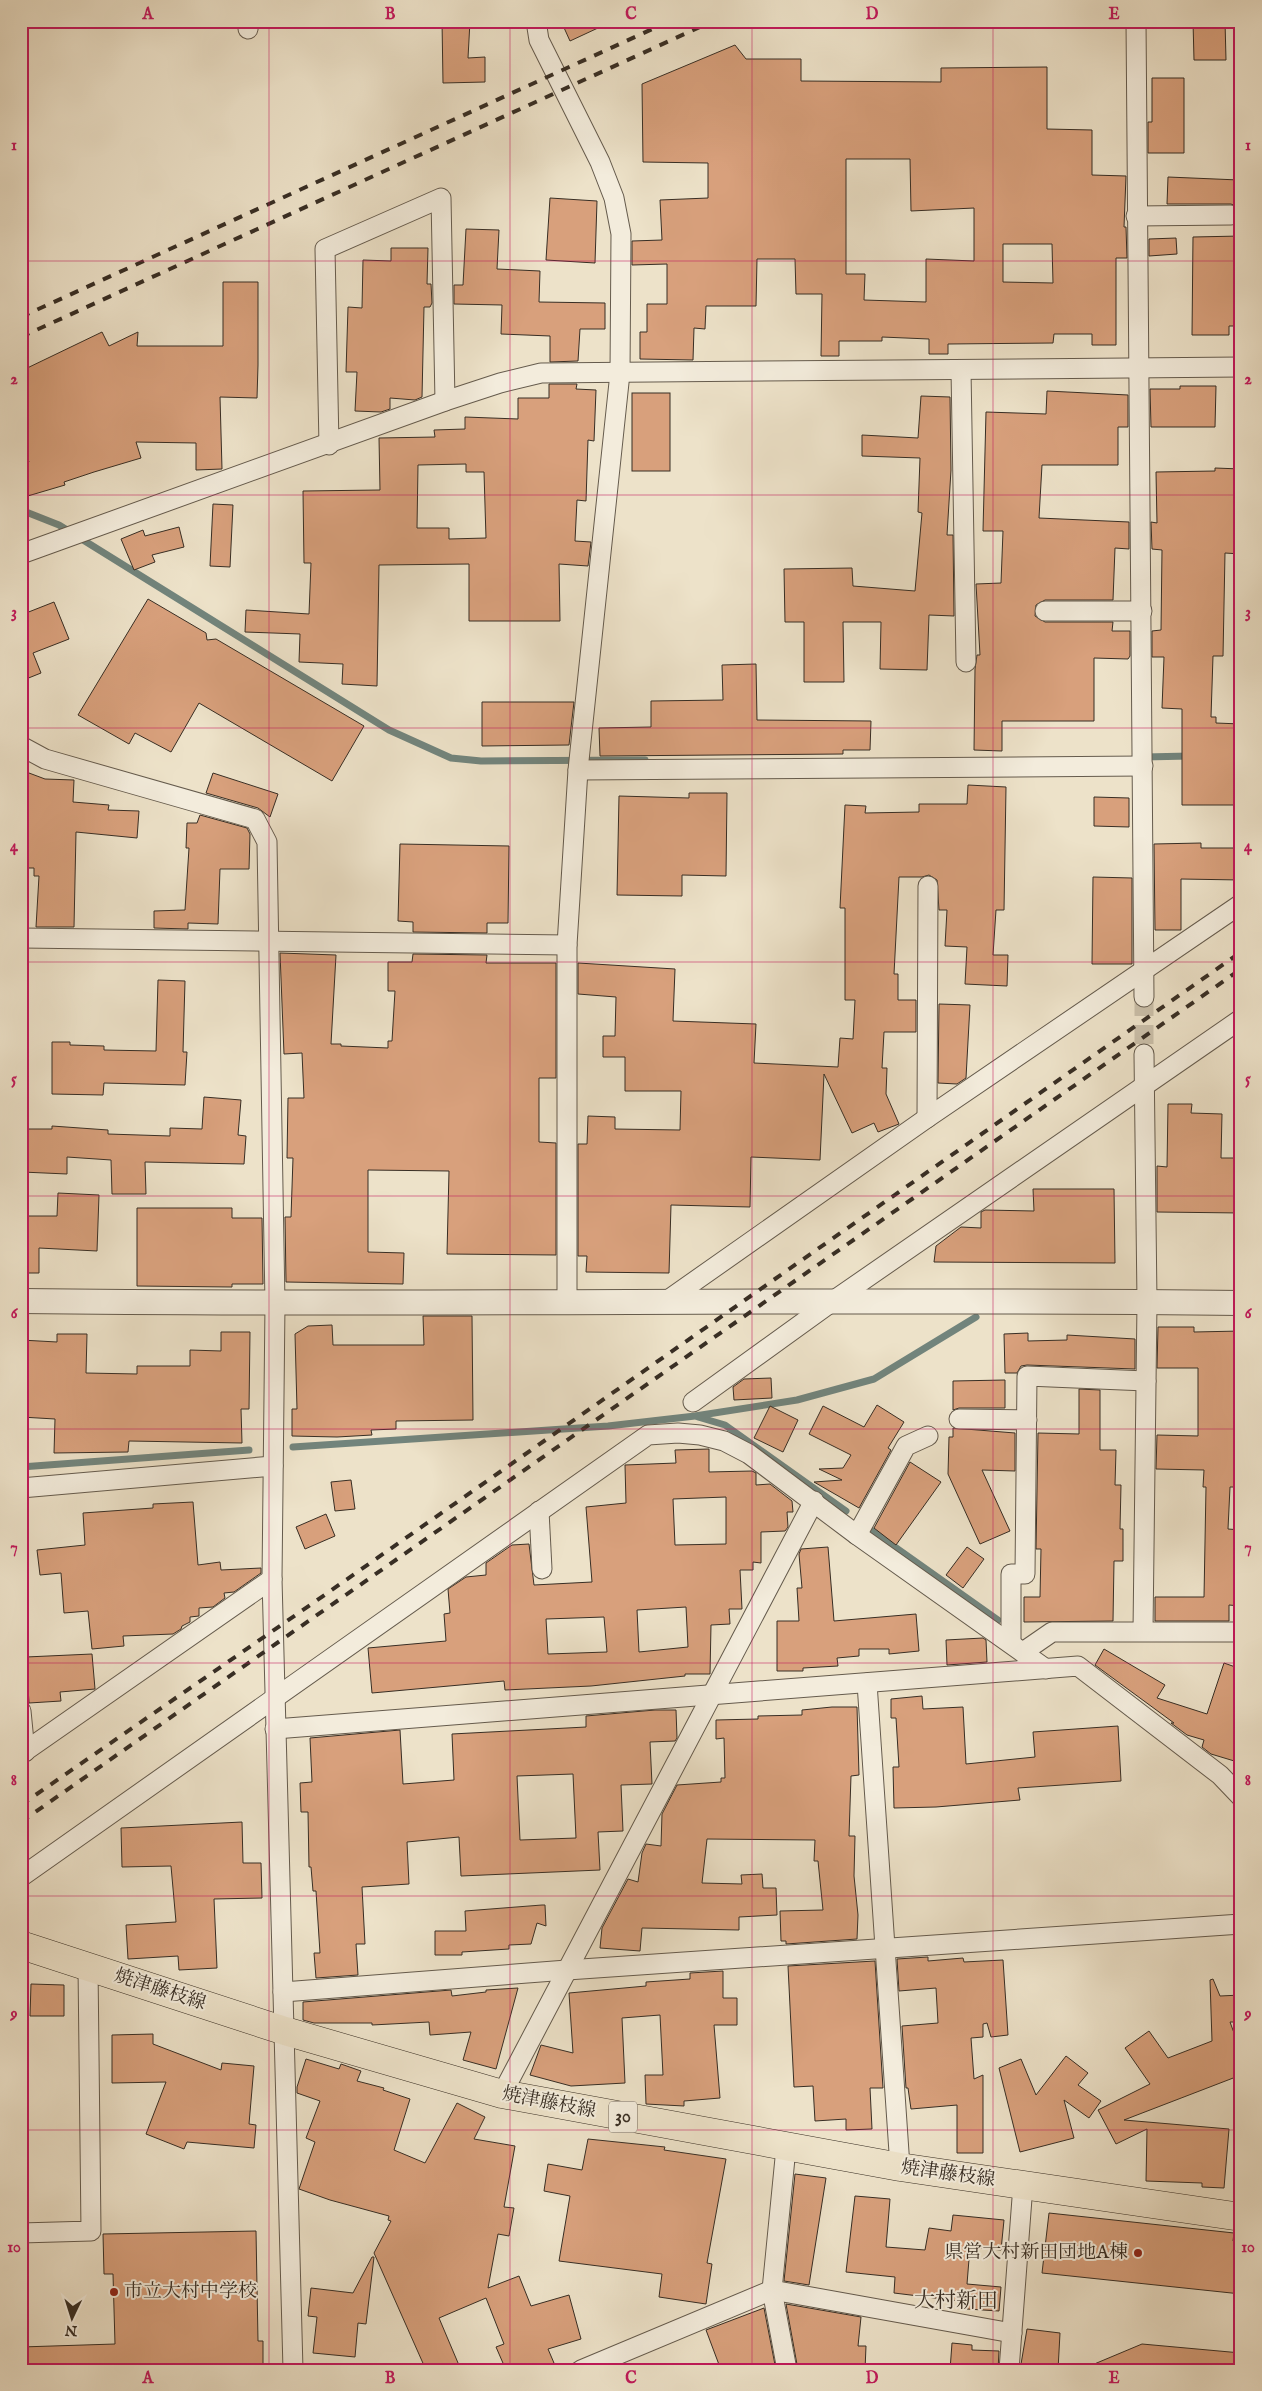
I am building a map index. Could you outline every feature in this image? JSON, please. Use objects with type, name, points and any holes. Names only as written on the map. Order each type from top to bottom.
[{"type":"main road","name":"焼津藤枝線","points":[[21,1945],[285,2031],[502,2094],[786,2148],[900,2167],[1241,2217]]},
{"type":"street","points":[[536,21],[539,40],[600,162],[614,198],[621,234],[620,373],[578,770],[567,945],[567,1302]]},
{"type":"street","points":[[1136,21],[1136,216],[1140,368],[1144,997]]},
{"type":"street","points":[[329,445],[325,249],[441,198],[444,401]]},
{"type":"street","points":[[1136,216],[1231,215]]},
{"type":"street","points":[[21,554],[329,445],[444,401],[500,383],[540,373],[1241,367]]},
{"type":"street","points":[[961,370],[966,662]]},
{"type":"street","points":[[1045,611],[1142,611]]},
{"type":"street","points":[[21,746],[45,759],[256,819],[267,842],[275,1304],[272,1579],[274,1697],[284,1992],[293,2370]]},
{"type":"street","points":[[578,770],[1143,766]]},
{"type":"street","points":[[926,1118],[928,886]]},
{"type":"street","points":[[665,1302],[926,1118],[1241,904]]},
{"type":"street","points":[[21,938],[567,945]]},
{"type":"street","points":[[693,1402],[834,1301],[1241,1019]]},
{"type":"street","points":[[1143,1631],[1147,1302],[1144,1054]]},
{"type":"street","points":[[21,1301],[275,1304],[834,1301],[1241,1303]]},
{"type":"street","points":[[1017,1647],[1011,1574],[1025,1574],[1027,1376],[1146,1381]]},
{"type":"street","points":[[959,1419],[1027,1420]]},
{"type":"street","points":[[21,1876],[648,1434],[678,1433],[724,1441],[748,1454],[814,1501],[857,1535],[1046,1669]]},
{"type":"street","points":[[857,1535],[906,1446],[928,1436]]},
{"type":"street","points":[[21,1488],[273,1466]]},
{"type":"street","points":[[502,2094],[814,1501]]},
{"type":"street","points":[[539,1511],[542,1569]]},
{"type":"street","points":[[23,1753],[272,1579]]},
{"type":"street","points":[[1017,1647],[1052,1632],[1241,1632]]},
{"type":"street","points":[[275,1729],[1078,1666],[1220,1774],[1241,1797]]},
{"type":"street","points":[[867,1682],[900,2167]]},
{"type":"street","points":[[21,1711],[23,1753]]},
{"type":"street","points":[[284,1992],[567,1970],[1241,1924]]},
{"type":"street","points":[[21,2233],[91,2231],[88,1966]]},
{"type":"street","points":[[786,2148],[772,2290],[786,2370]]},
{"type":"street","points":[[1009,2370],[1023,2185]]},
{"type":"street","points":[[581,2370],[772,2290],[1012,2333]]},
{"type":"building","points":[[442,21],[470,21],[468,58],[485,57],[485,82],[443,83]]},
{"type":"building","points":[[561,21],[613,21],[570,41]]},
{"type":"building","points":[[1193,21],[1225,21],[1226,60],[1194,60]]},
{"type":"building","points":[[735,45],[746,59],[801,59],[801,81],[941,82],[941,68],[1047,67],[1047,129],[1092,130],[1092,175],[1126,176],[1124,227],[1126,227],[1127,258],[1116,258],[1116,345],[1092,345],[1092,334],[1054,334],[1053,343],[948,344],[948,354],[929,354],[929,339],[882,337],[882,341],[839,341],[839,356],[821,356],[822,294],[796,294],[795,259],[757,259],[756,306],[706,306],[705,329],[694,328],[693,360],[640,359],[640,332],[647,332],[647,304],[667,304],[667,264],[632,265],[632,241],[662,240],[660,200],[708,198],[708,163],[643,162],[642,84]],"holes":[[[846,159],[910,159],[911,211],[974,208],[974,261],[926,259],[926,302],[864,300],[865,274],[846,274]],[[1003,244],[1052,244],[1053,283],[1003,282]]]},
{"type":"building","points":[[1152,78],[1184,78],[1184,153],[1148,153],[1148,122],[1152,122]]},
{"type":"building","points":[[1168,177],[1239,180],[1238,207],[1231,204],[1167,204]]},
{"type":"building","points":[[550,198],[597,201],[595,263],[546,260]]},
{"type":"building","points":[[466,229],[499,230],[497,269],[540,271],[539,302],[605,303],[605,329],[580,329],[578,361],[550,362],[550,336],[501,334],[502,305],[454,304],[454,285],[463,285]]},
{"type":"building","points":[[1241,236],[1241,326],[1229,326],[1229,335],[1192,335],[1193,237]]},
{"type":"building","points":[[1176,238],[1177,254],[1149,256],[1149,239]]},
{"type":"building","points":[[391,248],[428,248],[427,284],[431,284],[432,303],[430,307],[424,307],[422,397],[415,400],[390,398],[390,409],[381,412],[355,411],[357,372],[346,372],[348,307],[362,308],[363,260],[391,261]]},
{"type":"building","points":[[223,282],[258,282],[258,365],[257,398],[220,397],[222,469],[196,470],[196,443],[136,442],[141,458],[64,482],[65,485],[21,498],[21,464],[29,462],[21,438],[21,371],[102,332],[109,346],[138,332],[137,346],[223,346]]},
{"type":"building","points":[[549,384],[577,384],[576,389],[596,390],[594,441],[588,440],[586,501],[577,500],[575,541],[591,542],[588,566],[559,564],[560,621],[469,621],[469,564],[379,565],[377,686],[342,684],[343,664],[299,662],[300,634],[245,632],[246,610],[309,614],[311,563],[304,563],[303,491],[380,490],[379,438],[435,437],[434,430],[465,429],[465,417],[518,419],[518,398],[549,398]],"holes":[[[466,464],[466,472],[484,472],[486,538],[449,539],[449,528],[417,528],[418,465]]]},
{"type":"building","points":[[1180,386],[1216,386],[1215,427],[1151,427],[1150,389],[1180,389]]},
{"type":"building","points":[[1047,391],[1128,395],[1128,427],[1118,427],[1118,465],[1042,465],[1039,518],[1129,522],[1129,549],[1115,548],[1113,600],[1045,600],[1036,605],[1035,616],[1045,622],[1113,622],[1112,631],[1130,631],[1130,656],[1128,659],[1094,658],[1094,721],[1002,721],[1002,751],[974,750],[975,669],[977,655],[980,655],[976,584],[1001,583],[1003,531],[983,531],[986,412],[1046,414]]},
{"type":"building","points":[[632,393],[670,393],[670,471],[632,471]]},
{"type":"building","points":[[921,396],[950,397],[951,470],[947,535],[953,535],[954,616],[929,615],[927,670],[880,669],[881,622],[843,622],[844,682],[804,682],[804,622],[785,622],[784,569],[852,568],[853,586],[915,591],[922,513],[918,512],[920,458],[862,456],[862,435],[918,438]]},
{"type":"building","points":[[1215,468],[1241,469],[1241,554],[1225,553],[1223,656],[1213,656],[1211,717],[1216,717],[1216,723],[1241,724],[1241,805],[1182,805],[1182,709],[1162,708],[1164,657],[1152,657],[1152,631],[1161,630],[1162,550],[1152,549],[1151,522],[1157,523],[1156,472],[1215,471]]},
{"type":"building","points":[[213,504],[233,505],[230,567],[210,566]]},
{"type":"building","points":[[179,527],[184,547],[152,555],[155,562],[134,570],[121,539],[143,530],[145,536]]},
{"type":"building","points":[[148,599],[206,633],[207,640],[216,639],[364,726],[332,781],[199,703],[171,752],[135,733],[129,744],[78,715]]},
{"type":"building","points":[[54,602],[69,639],[33,653],[41,673],[21,681],[21,615]]},
{"type":"building","points":[[756,664],[757,720],[871,721],[870,750],[843,750],[843,754],[600,756],[599,728],[651,727],[651,701],[723,700],[722,665]]},
{"type":"building","points":[[482,702],[574,702],[569,745],[482,746]]},
{"type":"building","points":[[21,770],[45,779],[74,780],[73,802],[109,805],[108,810],[139,811],[137,838],[76,832],[74,927],[36,927],[39,876],[34,876],[34,868],[21,868]]},
{"type":"building","points":[[213,773],[278,794],[270,817],[258,808],[206,793]]},
{"type":"building","points":[[968,785],[1006,787],[1004,910],[996,910],[993,955],[1008,955],[1007,986],[965,984],[967,947],[945,946],[947,910],[939,910],[937,880],[929,875],[922,877],[899,877],[894,974],[898,974],[898,1000],[916,1000],[916,1032],[884,1032],[882,1068],[887,1068],[886,1094],[899,1124],[878,1132],[874,1123],[852,1133],[824,1074],[820,1160],[751,1157],[750,1207],[671,1205],[669,1273],[586,1272],[587,1256],[578,1256],[578,1144],[587,1144],[588,1116],[615,1117],[615,1129],[680,1130],[681,1091],[625,1091],[625,1057],[603,1057],[603,1036],[615,1036],[616,997],[578,994],[578,963],[675,969],[673,1021],[756,1024],[754,1063],[838,1067],[840,1038],[853,1039],[855,1000],[845,1000],[845,908],[840,908],[845,805],[866,806],[865,813],[919,812],[919,804],[967,804]]},
{"type":"building","points":[[689,793],[727,793],[726,876],[682,875],[682,896],[617,895],[619,796],[689,798]]},
{"type":"building","points":[[1094,797],[1129,798],[1129,827],[1094,826]]},
{"type":"building","points":[[200,815],[247,828],[250,834],[249,869],[220,869],[218,924],[188,923],[188,929],[154,928],[154,911],[185,910],[189,848],[186,848],[187,823],[197,823]]},
{"type":"building","points":[[1201,843],[1201,848],[1241,848],[1241,880],[1181,879],[1181,930],[1155,930],[1154,844]]},
{"type":"building","points":[[400,844],[509,846],[508,923],[487,923],[487,933],[413,932],[413,922],[398,921]]},
{"type":"building","points":[[1093,877],[1132,878],[1132,964],[1092,964]]},
{"type":"building","points":[[280,953],[336,955],[331,1044],[388,1048],[388,1041],[392,1041],[395,991],[388,991],[388,962],[412,962],[413,954],[487,955],[486,963],[556,963],[556,1078],[539,1078],[539,1142],[556,1143],[556,1255],[447,1254],[449,1171],[368,1170],[368,1252],[404,1253],[403,1284],[286,1282],[285,1217],[291,1217],[293,1158],[287,1158],[288,1098],[304,1098],[302,1053],[284,1054]]},
{"type":"building","points":[[158,980],[185,981],[183,1052],[187,1052],[185,1085],[104,1083],[103,1095],[52,1094],[52,1042],[70,1042],[70,1045],[104,1046],[104,1050],[156,1051]]},
{"type":"building","points":[[939,1004],[970,1005],[966,1078],[957,1084],[938,1083]]},
{"type":"building","points":[[204,1097],[241,1100],[238,1135],[246,1136],[244,1164],[145,1162],[146,1194],[112,1194],[111,1160],[67,1157],[67,1174],[22,1172],[24,1129],[52,1129],[52,1126],[108,1130],[108,1134],[170,1136],[170,1128],[202,1129]]},
{"type":"building","points":[[1168,1104],[1192,1104],[1191,1113],[1222,1114],[1221,1158],[1241,1158],[1241,1213],[1157,1212],[1157,1166],[1167,1167]]},
{"type":"building","points":[[1033,1189],[1114,1189],[1115,1263],[934,1262],[936,1246],[961,1227],[981,1228],[981,1212],[985,1210],[1034,1211]]},
{"type":"building","points":[[58,1193],[99,1195],[97,1251],[39,1248],[39,1273],[21,1273],[21,1216],[57,1216]]},
{"type":"building","points":[[137,1208],[232,1208],[232,1218],[262,1218],[263,1284],[232,1284],[232,1287],[137,1286]]},
{"type":"building","points":[[423,1316],[472,1316],[473,1420],[396,1421],[396,1429],[371,1430],[372,1435],[337,1437],[292,1436],[292,1409],[297,1409],[295,1334],[308,1326],[332,1325],[333,1345],[424,1345]]},
{"type":"building","points":[[1158,1327],[1194,1327],[1194,1332],[1241,1331],[1241,1381],[1236,1381],[1235,1449],[1241,1449],[1241,1487],[1230,1487],[1228,1529],[1241,1530],[1241,1606],[1229,1605],[1229,1621],[1155,1621],[1155,1597],[1204,1597],[1206,1487],[1203,1487],[1204,1470],[1156,1469],[1157,1435],[1198,1436],[1198,1368],[1157,1368]]},
{"type":"building","points":[[221,1332],[250,1332],[249,1409],[241,1409],[242,1443],[129,1441],[128,1452],[54,1453],[55,1419],[21,1417],[21,1340],[57,1342],[57,1334],[87,1334],[86,1373],[137,1374],[137,1366],[190,1366],[190,1350],[221,1351]]},
{"type":"building","points":[[1028,1333],[1028,1341],[1067,1340],[1067,1335],[1135,1339],[1135,1369],[1027,1365],[1021,1366],[1017,1373],[1005,1373],[1004,1334]]},
{"type":"building","points":[[771,1378],[772,1398],[734,1400],[733,1387],[744,1379]]},
{"type":"building","points":[[1005,1380],[1005,1408],[959,1408],[953,1410],[953,1381]]},
{"type":"building","points":[[1079,1389],[1100,1390],[1100,1450],[1116,1450],[1115,1485],[1121,1485],[1120,1529],[1123,1529],[1123,1561],[1114,1561],[1113,1621],[1024,1622],[1024,1597],[1040,1597],[1041,1549],[1036,1549],[1038,1433],[1079,1434]]},
{"type":"building","points":[[877,1405],[904,1422],[888,1448],[891,1450],[859,1508],[814,1482],[842,1480],[819,1469],[843,1468],[851,1455],[809,1434],[823,1406],[864,1427]]},
{"type":"building","points":[[770,1406],[798,1420],[783,1452],[754,1438]]},
{"type":"building","points":[[953,1428],[1015,1433],[1015,1471],[982,1470],[1010,1531],[980,1544],[948,1474],[949,1437],[953,1437]]},
{"type":"building","points":[[709,1449],[709,1472],[752,1471],[756,1473],[756,1485],[770,1484],[792,1501],[793,1512],[787,1512],[788,1527],[785,1531],[761,1532],[761,1563],[753,1562],[753,1570],[740,1570],[742,1609],[729,1609],[730,1624],[711,1625],[710,1674],[685,1674],[685,1676],[591,1686],[505,1690],[504,1681],[372,1693],[368,1648],[446,1641],[444,1614],[450,1613],[448,1589],[466,1577],[486,1575],[486,1563],[512,1545],[529,1544],[534,1585],[592,1582],[586,1507],[626,1503],[625,1465],[676,1463],[675,1450]],"holes":[[[726,1497],[726,1544],[675,1545],[673,1499]],[[686,1607],[688,1647],[639,1652],[637,1610]],[[604,1617],[607,1652],[548,1654],[546,1619]]]},
{"type":"building","points":[[910,1462],[941,1482],[896,1545],[874,1528]]},
{"type":"building","points":[[351,1480],[355,1509],[335,1511],[331,1482]]},
{"type":"building","points":[[193,1502],[198,1565],[220,1562],[221,1570],[261,1568],[261,1573],[234,1592],[224,1593],[225,1598],[213,1607],[199,1608],[199,1616],[190,1617],[190,1622],[173,1634],[123,1636],[124,1646],[92,1649],[88,1611],[64,1613],[61,1573],[40,1575],[37,1550],[85,1545],[83,1513],[153,1508],[153,1504]]},
{"type":"building","points":[[326,1514],[335,1536],[305,1549],[296,1527]]},
{"type":"building","points":[[828,1547],[834,1621],[916,1614],[919,1651],[889,1654],[889,1649],[859,1649],[859,1656],[837,1658],[838,1666],[803,1668],[803,1671],[777,1671],[777,1621],[799,1621],[797,1588],[802,1588],[799,1554],[801,1549]]},
{"type":"building","points":[[967,1547],[984,1559],[963,1588],[946,1575]]},
{"type":"building","points":[[983,1638],[986,1640],[987,1662],[947,1665],[946,1640]]},
{"type":"building","points":[[1104,1649],[1165,1685],[1157,1698],[1207,1714],[1224,1663],[1241,1669],[1241,1763],[1211,1754],[1202,1747],[1204,1740],[1187,1735],[1171,1723],[1174,1723],[1095,1665]]},
{"type":"building","points":[[92,1654],[95,1689],[60,1692],[61,1701],[29,1703],[26,1657]]},
{"type":"building","points":[[922,1696],[923,1709],[963,1707],[966,1764],[1035,1757],[1033,1732],[1118,1726],[1121,1781],[1018,1788],[1020,1800],[936,1807],[894,1808],[893,1767],[899,1767],[896,1718],[891,1718],[891,1699]]},
{"type":"building","points":[[857,1707],[859,1775],[851,1776],[849,1836],[855,1836],[854,1876],[858,1915],[857,1939],[786,1944],[786,1941],[781,1941],[780,1911],[823,1910],[818,1861],[814,1861],[815,1840],[707,1839],[702,1883],[742,1884],[741,1875],[762,1874],[763,1888],[776,1888],[777,1915],[739,1917],[739,1930],[642,1928],[640,1951],[600,1948],[602,1928],[628,1879],[638,1882],[642,1853],[646,1844],[661,1846],[662,1814],[677,1785],[721,1782],[721,1778],[725,1778],[724,1738],[716,1739],[716,1720],[758,1719],[758,1716],[802,1715],[802,1710]]},
{"type":"building","points":[[676,1710],[677,1738],[675,1741],[650,1742],[652,1784],[621,1785],[623,1831],[598,1832],[600,1870],[461,1876],[459,1837],[407,1842],[409,1884],[362,1887],[365,1944],[356,1944],[358,1975],[316,1978],[314,1953],[320,1953],[316,1891],[313,1891],[311,1867],[309,1867],[308,1812],[301,1812],[300,1783],[312,1782],[310,1738],[400,1730],[403,1784],[454,1780],[452,1734],[586,1727],[586,1716]],"holes":[[[573,1774],[576,1838],[520,1840],[517,1776]]]},
{"type":"building","points":[[242,1822],[243,1863],[261,1863],[262,1898],[214,1899],[217,1968],[179,1970],[178,1956],[128,1959],[126,1925],[176,1922],[171,1866],[122,1867],[121,1828]]},
{"type":"building","points":[[545,1905],[546,1926],[537,1923],[531,1944],[509,1945],[509,1949],[462,1952],[462,1955],[435,1955],[435,1931],[466,1931],[465,1911]]},
{"type":"building","points":[[928,1957],[928,1961],[963,1958],[964,1962],[1003,1960],[1008,2035],[991,2037],[987,2023],[983,2024],[983,2037],[971,2038],[974,2079],[983,2075],[983,2153],[957,2153],[957,2105],[911,2109],[908,2088],[906,2088],[902,2026],[938,2023],[936,1988],[899,1991],[897,1959]]},
{"type":"building","points":[[875,1961],[883,2088],[870,2088],[872,2129],[846,2130],[846,2119],[815,2121],[813,2086],[794,2087],[788,1966]]},
{"type":"building","points":[[723,1971],[723,1998],[737,1998],[737,2025],[714,2025],[720,2098],[684,2101],[684,2106],[646,2104],[645,2075],[663,2075],[660,2015],[622,2018],[625,2083],[571,2086],[530,2075],[541,2045],[573,2053],[569,1993],[646,1986],[646,1982],[690,1979],[690,1973]]},
{"type":"building","points":[[1213,1979],[1220,1996],[1241,1995],[1241,2022],[1230,2022],[1241,2052],[1241,2075],[1124,2120],[1229,2129],[1224,2188],[1202,2187],[1202,2183],[1146,2181],[1147,2129],[1116,2144],[1098,2110],[1150,2084],[1125,2048],[1149,2031],[1168,2058],[1212,2041],[1210,1980]]},
{"type":"building","points":[[31,1984],[64,1985],[64,2016],[30,2016]]},
{"type":"building","points":[[518,1988],[496,2069],[463,2060],[471,2032],[430,2035],[429,2022],[372,2025],[372,2023],[314,2023],[303,2020],[303,2002],[451,1990],[452,1996],[486,1992],[486,1990]]},
{"type":"building","points":[[153,2034],[153,2044],[221,2070],[222,2063],[254,2066],[249,2124],[256,2125],[254,2148],[187,2142],[184,2149],[146,2134],[166,2082],[112,2083],[112,2035]]},
{"type":"building","points":[[1066,2056],[1088,2073],[1078,2085],[1101,2101],[1089,2118],[1064,2100],[1074,2138],[1020,2152],[999,2068],[1021,2059],[1036,2095]]},
{"type":"building","points":[[306,2059],[339,2069],[341,2064],[361,2071],[357,2081],[384,2088],[383,2090],[410,2099],[394,2150],[425,2163],[457,2103],[485,2117],[474,2139],[515,2146],[504,2207],[514,2208],[509,2236],[498,2234],[488,2288],[519,2276],[531,2306],[569,2295],[581,2339],[548,2349],[554,2363],[537,2370],[506,2370],[496,2347],[504,2344],[486,2298],[439,2318],[461,2370],[426,2370],[374,2253],[391,2221],[388,2220],[389,2216],[330,2200],[299,2189],[315,2142],[306,2138],[320,2101],[297,2093],[297,2087]]},
{"type":"building","points":[[588,2139],[665,2147],[664,2150],[726,2159],[707,2263],[712,2264],[706,2304],[659,2297],[662,2274],[559,2261],[570,2196],[544,2191],[548,2164],[582,2170]]},
{"type":"building","points":[[795,2174],[826,2178],[809,2285],[784,2281]]},
{"type":"building","points":[[855,2196],[890,2199],[886,2247],[925,2250],[929,2228],[951,2231],[953,2215],[1004,2220],[1001,2250],[970,2247],[967,2284],[1001,2287],[999,2311],[967,2309],[968,2302],[894,2293],[895,2277],[846,2272]]},
{"type":"building","name":"県営大村新田団地A棟","points":[[1049,2213],[1234,2233],[1233,2241],[1241,2242],[1241,2294],[1042,2273]]},
{"type":"building","points":[[256,2231],[258,2341],[263,2341],[263,2370],[21,2370],[21,2347],[115,2344],[113,2274],[104,2274],[103,2234]]},
{"type":"building","points":[[372,2257],[374,2257],[366,2324],[358,2323],[355,2357],[313,2353],[317,2317],[308,2316],[311,2288],[353,2293]]},
{"type":"building","points":[[786,2304],[861,2317],[858,2346],[866,2346],[865,2370],[798,2370]]},
{"type":"building","points":[[764,2308],[776,2370],[721,2370],[706,2330]]},
{"type":"building","points":[[1027,2329],[1060,2333],[1058,2370],[1020,2370]]},
{"type":"building","points":[[952,2343],[972,2345],[972,2350],[999,2351],[998,2370],[950,2370]]},
{"type":"building","points":[[1142,2344],[1241,2353],[1241,2370],[1080,2370]]},
{"type":"waterway","points":[[21,510],[59,525],[389,730],[451,758],[481,761],[645,760]]},
{"type":"waterway","points":[[1144,757],[1190,756]]},
{"type":"waterway","points":[[293,1447],[608,1426],[695,1416],[797,1400],[874,1379],[976,1317]]},
{"type":"waterway","points":[[698,1417],[725,1425],[846,1511]]},
{"type":"waterway","points":[[21,1467],[249,1450]]},
{"type":"waterway","points":[[871,1530],[998,1620]]},
{"type":"tunnel","points":[[1144,997],[1144,1054]]},
{"type":"railway","points":[[21,317],[670,21]]},
{"type":"railway","points":[[21,337],[713,21]]},
{"type":"railway","points":[[21,1805],[316,1601],[1241,952]]},
{"type":"railway","points":[[21,1822],[1241,969]]},
{"type":"place","name":"県営大村新田団地A棟","points":[[1138,2253]]},
{"type":"place","name":"市立大村中学校","points":[[114,2292]]},
{"type":"district","name":"大村新田","points":[[956,2301]]}]
